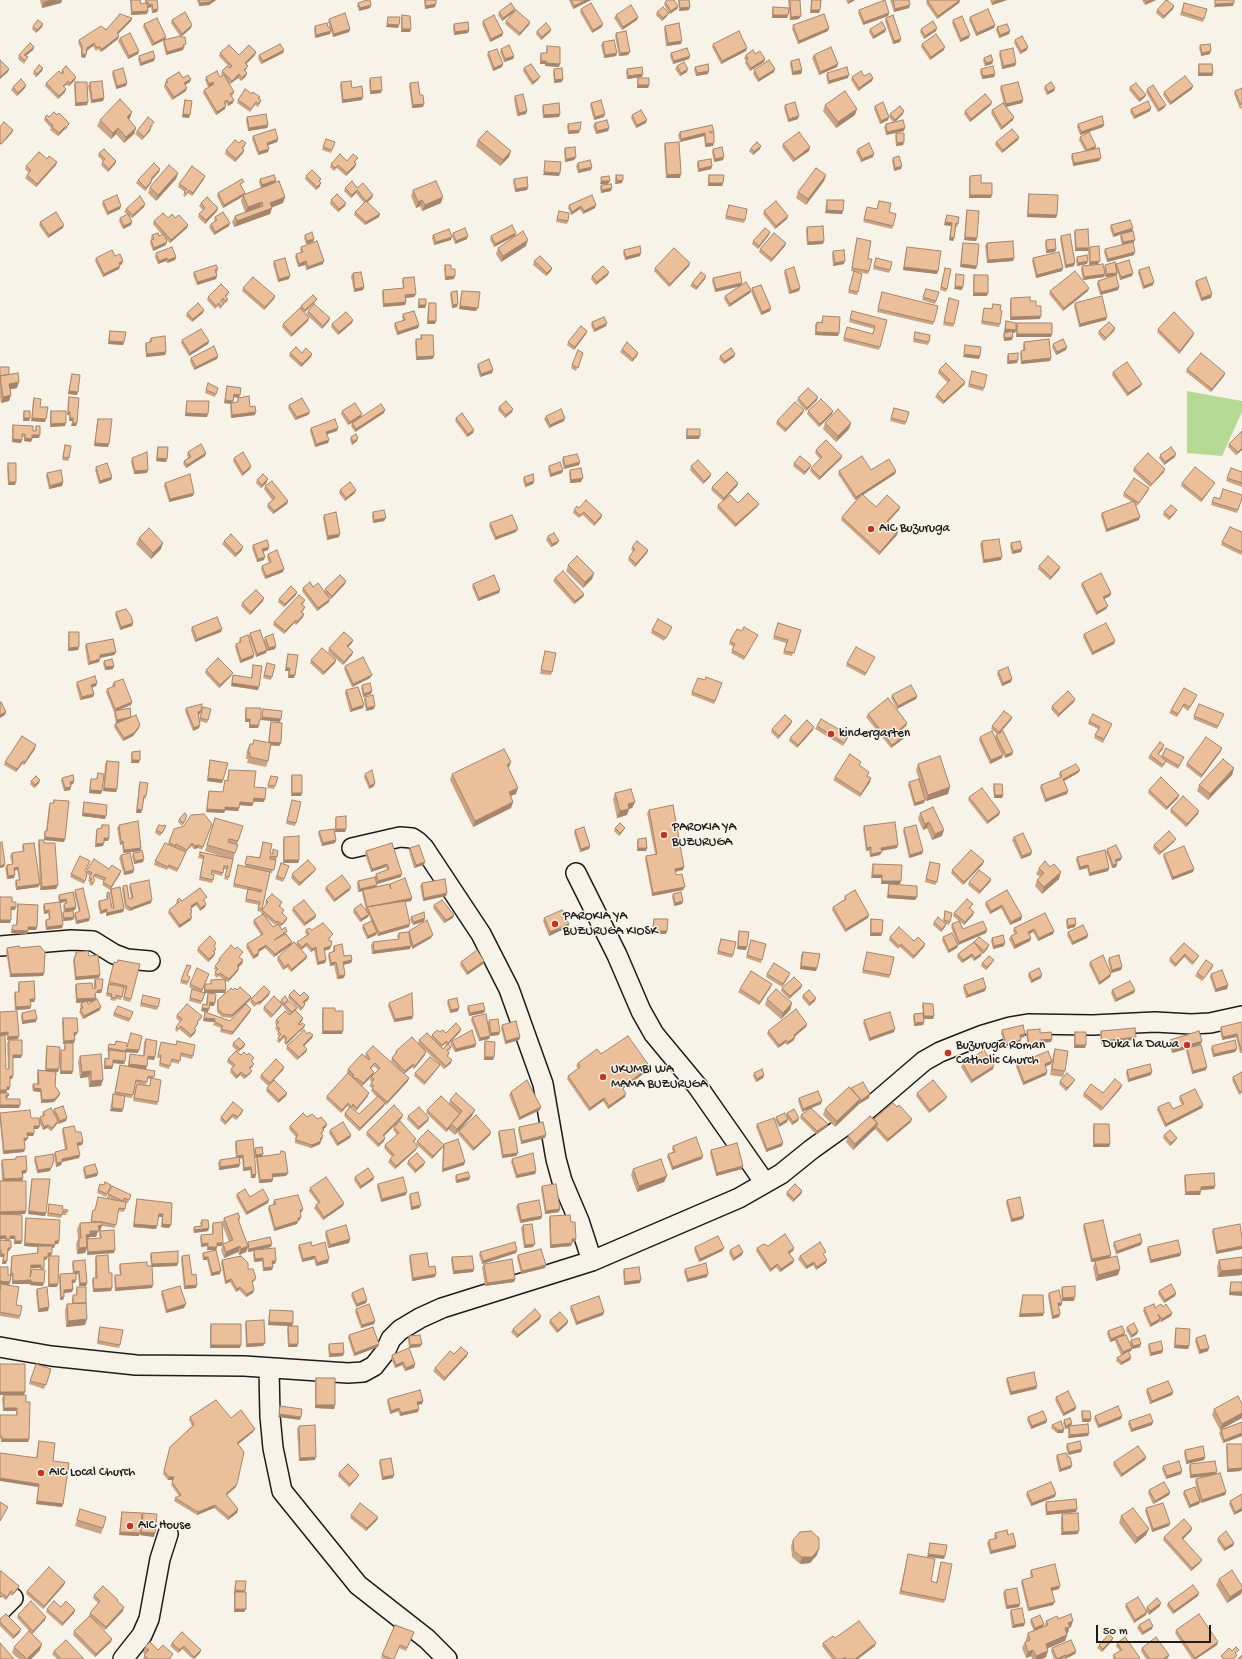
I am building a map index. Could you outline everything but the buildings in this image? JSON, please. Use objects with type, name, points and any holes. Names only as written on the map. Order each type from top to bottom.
[{"type":"street","points":[[352,848],[400,837],[412,838],[424,848],[481,934],[509,989],[543,1084],[556,1159],[562,1181],[579,1221],[592,1261]]},
{"type":"street","points":[[576,873],[617,955],[641,1011],[654,1034],[698,1087],[765,1184]]},
{"type":"street","points":[[0,946],[71,940],[93,941],[114,954],[127,959],[150,961]]},
{"type":"street","points":[[0,1347],[51,1356],[108,1362],[175,1366],[244,1366],[363,1372],[374,1366],[385,1352],[391,1340],[400,1330],[420,1318],[442,1308],[592,1261],[739,1198],[765,1184],[781,1174],[868,1109],[924,1061],[940,1052],[983,1035],[1010,1027],[1028,1024],[1093,1025],[1155,1022],[1191,1024],[1210,1023],[1242,1016]]},
{"type":"street","points":[[268,1368],[272,1448],[282,1491],[358,1585],[427,1640],[447,1659]]},
{"type":"street","points":[[123,1659],[142,1635],[149,1619],[160,1559],[168,1534]]},
{"type":"street","points":[[0,1611],[13,1598]]},
{"type":"green space","points":[[1187,391],[1242,401],[1242,412],[1222,456],[1187,453]]},
{"type":"place","name":"AIC Buzuruga","points":[[871,529]]},
{"type":"place","name":"kindergarten","points":[[831,734]]},
{"type":"place","name":"PAROKIA YA BUZURUGA","points":[[664,835]]},
{"type":"place","name":"PAROKIA YA BUZURUGA KIOSK","points":[[555,924]]},
{"type":"place","name":"Duka la Dawa","points":[[1187,1045]]},
{"type":"place","name":"Buzuruga Roman Catholic Church","points":[[948,1053]]},
{"type":"place","name":"UKUMBI WA MAMA BUZURUGA","points":[[603,1077]]},
{"type":"place","name":"AIC Local Church","points":[[41,1473]]},
{"type":"place","name":"AIC House","points":[[130,1526]]}]
